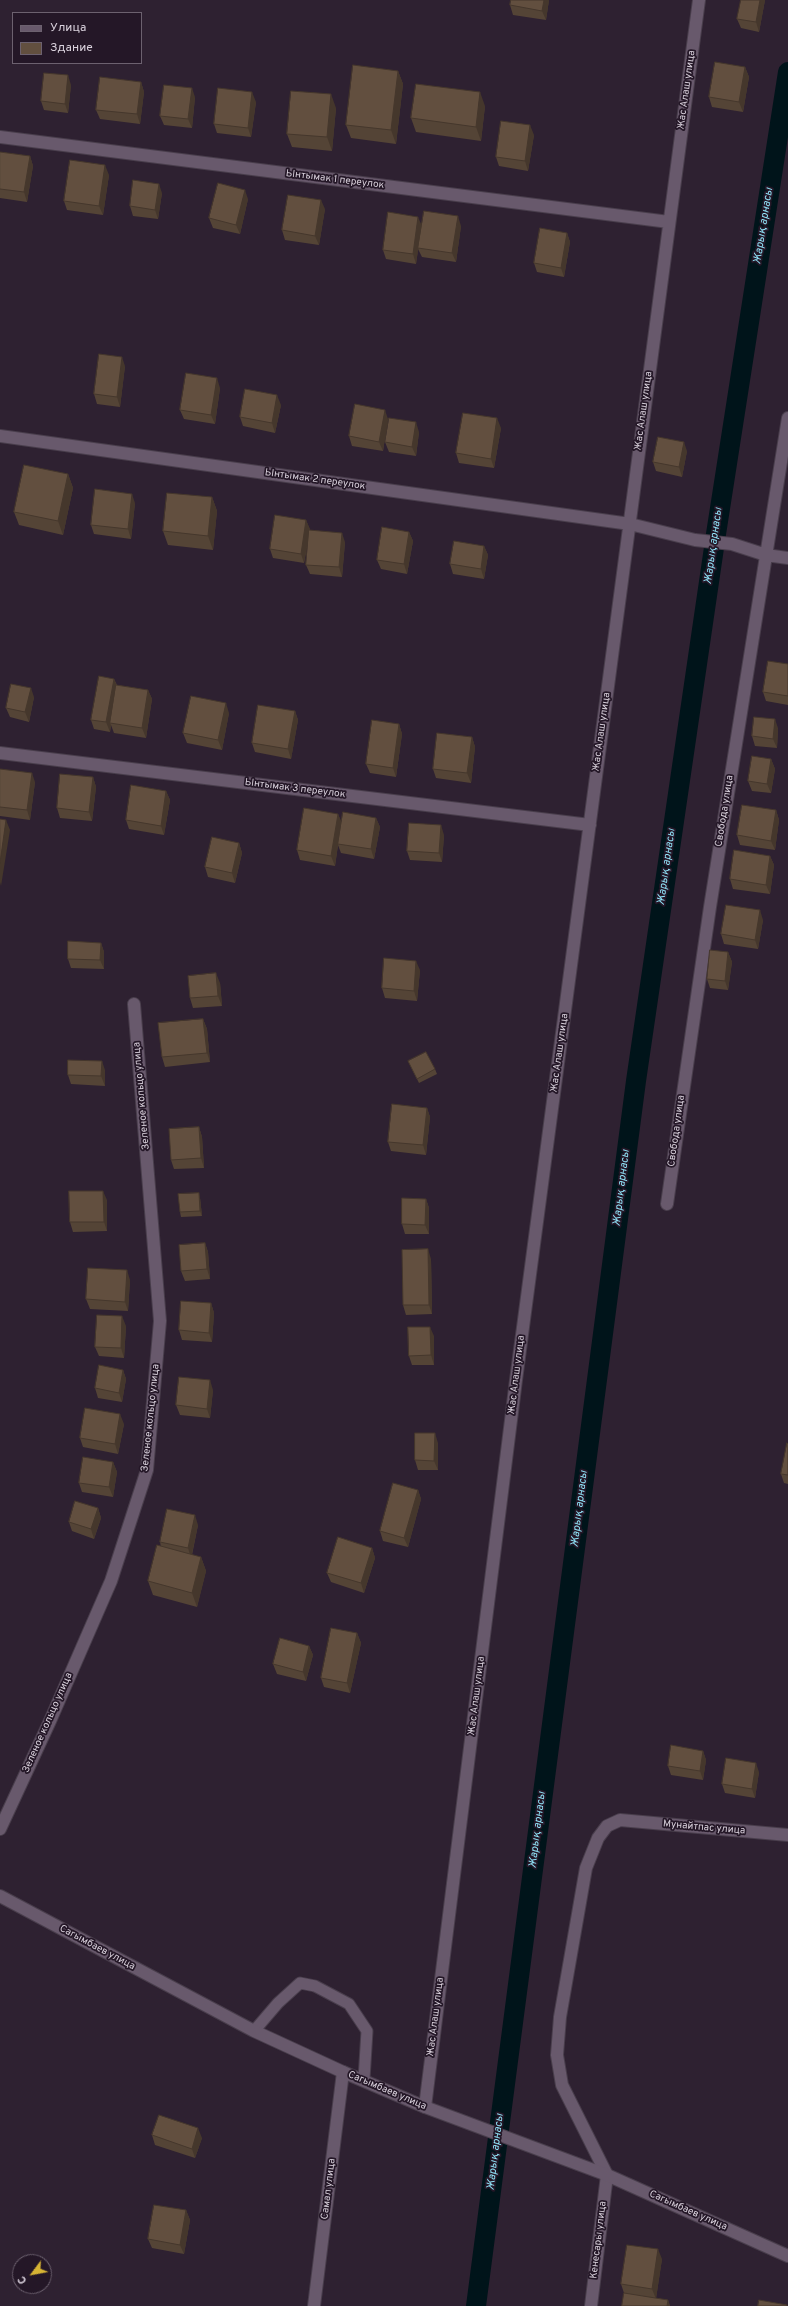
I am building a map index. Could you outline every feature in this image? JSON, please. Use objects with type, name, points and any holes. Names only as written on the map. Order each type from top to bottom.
[{"type":"street","name":"Жас Алаш улица","points":[[425,2107],[516,1380],[699,0]]},
{"type":"street","name":"Ынтымак 1 переулок","points":[[0,137],[669,222]]},
{"type":"street","name":"Свобода улица","points":[[667,1204],[710,907],[788,418]]},
{"type":"street","name":"Ынтымак 2 переулок","points":[[0,436],[630,524],[695,540],[732,544],[766,555],[788,558]]},
{"type":"street","name":"Ынтымак 3 переулок","points":[[0,753],[590,825]]},
{"type":"street","name":"Зеленое кольцо улица","points":[[0,1829],[50,1721],[111,1581],[147,1470],[160,1321],[134,1004]]},
{"type":"street","name":"Мунайтпас улица","points":[[607,2175],[562,2085],[557,2055],[561,2010],[586,1868],[598,1838],[607,1826],[620,1820],[788,1835]]},
{"type":"street","name":"Сагымбаев улица","points":[[0,1896],[254,2030],[343,2072],[364,2079],[425,2107],[607,2175],[788,2256]]},
{"type":"street","name":"Самал улица","points":[[314,2306],[343,2072]]},
{"type":"street","name":"Кенесары улица","points":[[591,2306],[607,2175]]},
{"type":"lane","points":[[254,2030],[278,2003],[300,1983],[315,1986],[348,2004],[367,2031],[364,2079]]},
{"type":"building","points":[[511,0],[544,0],[542,11],[510,5]]},
{"type":"building","points":[[741,0],[760,0],[756,22],[737,19]]},
{"type":"building","points":[[715,62],[745,67],[739,102],[709,97]]},
{"type":"building","points":[[353,65],[398,71],[391,130],[346,125]]},
{"type":"building","points":[[44,73],[68,75],[65,104],[41,101]]},
{"type":"building","points":[[100,77],[141,82],[137,114],[96,110]]},
{"type":"building","points":[[416,84],[480,92],[476,127],[411,118]]},
{"type":"building","points":[[164,85],[192,88],[188,119],[160,116]]},
{"type":"building","points":[[218,88],[252,92],[248,128],[214,124]]},
{"type":"building","points":[[291,91],[331,94],[327,137],[287,134]]},
{"type":"building","points":[[501,121],[530,125],[525,161],[496,157]]},
{"type":"building","points":[[0,152],[30,156],[24,192],[0,189]]},
{"type":"building","points":[[70,160],[105,165],[99,206],[64,201]]},
{"type":"building","points":[[133,180],[159,184],[155,210],[130,206]]},
{"type":"building","points":[[218,183],[245,190],[236,225],[209,218]]},
{"type":"building","points":[[288,195],[321,200],[315,236],[282,230]]},
{"type":"building","points":[[424,211],[458,216],[452,253],[418,248]]},
{"type":"building","points":[[388,212],[418,217],[413,254],[383,250]]},
{"type":"building","points":[[540,228],[567,233],[561,268],[534,263]]},
{"type":"building","points":[[99,354],[122,357],[117,397],[94,394]]},
{"type":"building","points":[[186,373],[217,378],[211,415],[180,410]]},
{"type":"building","points":[[245,389],[277,395],[272,423],[240,417]]},
{"type":"building","points":[[355,404],[385,410],[379,442],[349,436]]},
{"type":"building","points":[[463,413],[497,418],[491,459],[456,453]]},
{"type":"building","points":[[389,418],[416,422],[412,447],[385,442]]},
{"type":"building","points":[[658,437],[684,442],[679,467],[653,462]]},
{"type":"building","points":[[24,465],[68,474],[58,521],[14,512]]},
{"type":"building","points":[[95,489],[132,494],[128,529],[91,525]]},
{"type":"building","points":[[167,493],[212,497],[208,536],[163,531]]},
{"type":"building","points":[[275,515],[306,520],[301,554],[270,549]]},
{"type":"building","points":[[382,527],[409,532],[404,564],[377,560]]},
{"type":"building","points":[[309,530],[342,533],[339,567],[306,565]]},
{"type":"building","points":[[454,541],[484,546],[481,569],[450,564]]},
{"type":"building","points":[[768,661],[788,664],[788,696],[763,692]]},
{"type":"building","points":[[99,676],[114,679],[106,722],[91,720]]},
{"type":"building","points":[[11,684],[31,688],[25,712],[6,708]]},
{"type":"building","points":[[116,685],[148,690],[142,728],[110,723]]},
{"type":"building","points":[[191,696],[226,703],[218,740],[183,733]]},
{"type":"building","points":[[258,705],[295,711],[288,749],[252,743]]},
{"type":"building","points":[[754,717],[775,719],[773,739],[752,736]]},
{"type":"building","points":[[372,720],[399,724],[393,768],[366,764]]},
{"type":"building","points":[[437,733],[472,737],[467,773],[433,769]]},
{"type":"building","points":[[752,756],[771,759],[767,784],[748,781]]},
{"type":"building","points":[[0,769],[32,773],[27,810],[0,807]]},
{"type":"building","points":[[60,774],[93,777],[89,812],[57,808]]},
{"type":"building","points":[[131,785],[166,791],[161,826],[126,820]]},
{"type":"building","points":[[742,805],[776,810],[771,841],[737,835]]},
{"type":"building","points":[[304,808],[338,814],[331,856],[297,850]]},
{"type":"building","points":[[343,812],[376,818],[371,849],[338,844]]},
{"type":"building","points":[[0,819],[6,820],[0,863]]},
{"type":"building","points":[[409,823],[441,825],[439,853],[407,851]]},
{"type":"building","points":[[212,837],[239,843],[232,873],[205,867]]},
{"type":"building","points":[[734,850],[770,856],[766,885],[730,879]]},
{"type":"building","points":[[726,905],[760,910],[755,940],[721,934]]},
{"type":"building","points":[[68,941],[101,943],[100,960],[68,959]]},
{"type":"building","points":[[710,950],[728,952],[725,981],[707,979]]},
{"type":"building","points":[[384,958],[416,961],[414,991],[382,988]]},
{"type":"building","points":[[216,973],[218,996],[190,998],[188,976]]},
{"type":"building","points":[[203,1019],[207,1053],[162,1057],[158,1023]]},
{"type":"building","points":[[426,1052],[435,1069],[417,1079],[408,1061]]},
{"type":"building","points":[[68,1060],[102,1061],[101,1076],[68,1075]]},
{"type":"building","points":[[392,1104],[427,1108],[423,1145],[388,1142]]},
{"type":"building","points":[[199,1127],[201,1158],[171,1160],[169,1129]]},
{"type":"building","points":[[69,1191],[103,1191],[104,1222],[70,1222]]},
{"type":"building","points":[[199,1193],[200,1211],[180,1212],[178,1194]]},
{"type":"building","points":[[402,1198],[426,1199],[425,1225],[402,1224]]},
{"type":"building","points":[[205,1243],[207,1269],[181,1271],[179,1245]]},
{"type":"building","points":[[428,1249],[429,1305],[403,1305],[402,1250]]},
{"type":"building","points":[[88,1268],[127,1270],[125,1302],[86,1299]]},
{"type":"building","points":[[181,1301],[211,1303],[209,1333],[179,1330]]},
{"type":"building","points":[[97,1315],[122,1316],[121,1348],[95,1347]]},
{"type":"building","points":[[408,1327],[430,1327],[431,1355],[409,1356]]},
{"type":"building","points":[[99,1365],[123,1370],[119,1393],[95,1388]]},
{"type":"building","points":[[179,1377],[210,1380],[207,1409],[176,1405]]},
{"type":"building","points":[[85,1408],[120,1414],[115,1444],[80,1438]]},
{"type":"building","points":[[415,1433],[435,1433],[434,1461],[415,1460]]},
{"type":"building","points":[[787,1443],[788,1444],[788,1475],[781,1474]]},
{"type":"building","points":[[83,1457],[113,1462],[109,1487],[79,1483]]},
{"type":"building","points":[[393,1483],[418,1490],[404,1538],[380,1531]]},
{"type":"building","points":[[75,1501],[98,1508],[91,1529],[69,1522]]},
{"type":"building","points":[[167,1509],[195,1515],[188,1548],[160,1542]]},
{"type":"building","points":[[338,1537],[372,1548],[361,1583],[327,1573]]},
{"type":"building","points":[[157,1545],[201,1557],[192,1593],[148,1581]]},
{"type":"building","points":[[331,1628],[357,1633],[347,1683],[321,1678]]},
{"type":"building","points":[[280,1638],[309,1646],[303,1672],[273,1664]]},
{"type":"building","points":[[671,1745],[703,1751],[700,1771],[668,1766]]},
{"type":"building","points":[[726,1758],[756,1763],[752,1789],[722,1784]]},
{"type":"building","points":[[159,2115],[198,2128],[192,2149],[152,2135]]},
{"type":"building","points":[[154,2205],[186,2210],[180,2245],[148,2239]]},
{"type":"building","points":[[627,2245],[658,2249],[652,2289],[621,2284]]},
{"type":"building","points":[[624,2293],[668,2300],[667,2306],[622,2306]]},
{"type":"building","points":[[759,2300],[787,2305],[787,2306],[758,2306]]},
{"type":"waterway","name":"Жарық арнасы","points":[[476,2306],[636,1081],[716,534],[788,72]]}]
